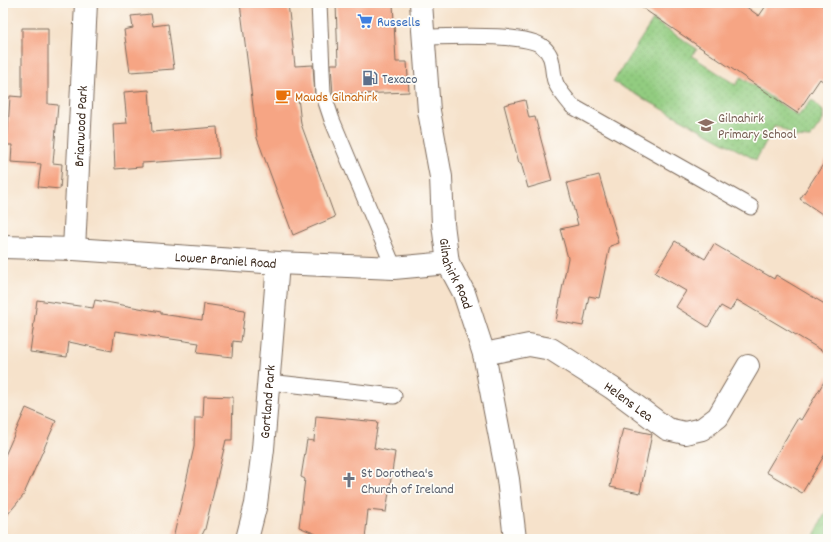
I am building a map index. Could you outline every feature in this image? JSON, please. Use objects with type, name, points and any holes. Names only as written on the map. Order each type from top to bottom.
[{"type":"street","name":"Briarwood Park","points":[[74,249],[86,3]]},
{"type":"street","name":"Gilnahirk Road","points":[[421,3],[422,37],[429,111],[441,177],[443,224],[448,263],[464,293],[484,354],[508,479],[515,539]]},
{"type":"street","name":"Lower Braniel Road","points":[[3,247],[74,249],[278,263],[394,268],[448,263]]},
{"type":"street","name":"Gortland Park","points":[[247,539],[256,504],[269,382],[278,263]]},
{"type":"street","name":"Helens Lea","points":[[484,354],[529,345],[552,348],[612,388],[667,429],[685,433],[702,429],[718,416],[748,366]]},
{"type":"lane","points":[[319,3],[323,93],[332,120],[394,268]]},
{"type":"lane","points":[[422,37],[466,36],[502,38],[523,40],[543,46],[553,60],[555,82],[572,106],[751,206]]},
{"type":"lane","points":[[269,382],[394,396]]},
{"type":"green space","points":[[653,20],[697,49],[692,56],[736,85],[741,77],[798,116],[812,100],[823,111],[823,120],[810,138],[796,137],[775,125],[756,160],[613,82]]},
{"type":"green space","points":[[828,507],[828,539],[813,539]]},
{"type":"building","points":[[240,3],[288,3],[295,66],[313,65],[315,96],[298,97],[301,124],[335,217],[293,235],[257,138]]},
{"type":"building","name":"Texaco","points":[[336,3],[393,3],[396,62],[407,62],[409,92],[333,95],[331,64],[338,64]]},
{"type":"building","points":[[635,3],[741,3],[759,16],[768,3],[818,3],[828,10],[828,85],[820,79],[797,113]]},
{"type":"building","points":[[151,14],[153,26],[168,24],[174,69],[130,72],[124,30],[133,28],[131,16]]},
{"type":"building","points":[[22,28],[48,28],[48,104],[58,105],[53,163],[62,164],[60,189],[38,187],[41,164],[11,162],[12,145],[7,145],[10,96],[22,97]]},
{"type":"building","points":[[149,90],[152,132],[217,127],[219,158],[142,163],[142,167],[115,169],[113,124],[127,123],[124,92]]},
{"type":"building","points":[[525,100],[529,118],[535,117],[552,181],[528,188],[521,163],[519,163],[504,105]]},
{"type":"building","points":[[828,157],[828,218],[800,199]]},
{"type":"building","points":[[599,175],[619,243],[610,246],[599,298],[589,296],[583,326],[556,321],[568,258],[560,229],[578,225],[567,183]]},
{"type":"building","points":[[675,241],[705,259],[714,244],[774,279],[776,275],[828,306],[828,354],[737,300],[730,311],[721,306],[708,327],[676,307],[686,291],[655,273]]},
{"type":"building","points":[[37,300],[93,308],[95,300],[161,312],[161,314],[202,320],[204,304],[245,310],[241,342],[233,341],[232,357],[197,353],[199,343],[115,331],[112,351],[69,342],[67,357],[30,352]]},
{"type":"building","points":[[828,375],[828,449],[802,493],[766,472],[798,418],[801,420]]},
{"type":"building","points":[[204,396],[233,397],[232,440],[226,440],[205,529],[200,539],[173,539],[194,447],[195,418],[203,418]]},
{"type":"building","points":[[26,408],[56,421],[23,496],[3,520],[3,460]]},
{"type":"building","name":"St Dorothea's Church of Ireland","points":[[316,416],[378,422],[374,448],[395,452],[386,512],[368,510],[365,539],[316,539],[316,534],[299,527],[305,479],[301,477],[307,440],[314,441]]},
{"type":"building","points":[[623,428],[652,434],[640,493],[610,487]]},
{"type":"place","name":"Russells","points":[[365,21]]},
{"type":"place","name":"Texaco","points":[[370,78]]},
{"type":"place","name":"Mauds Gilnahirk","points":[[283,96]]},
{"type":"place","name":"Gilnahirk Primary School","points":[[706,125]]},
{"type":"place","name":"St Dorothea's Church of Ireland","points":[[349,480]]}]
